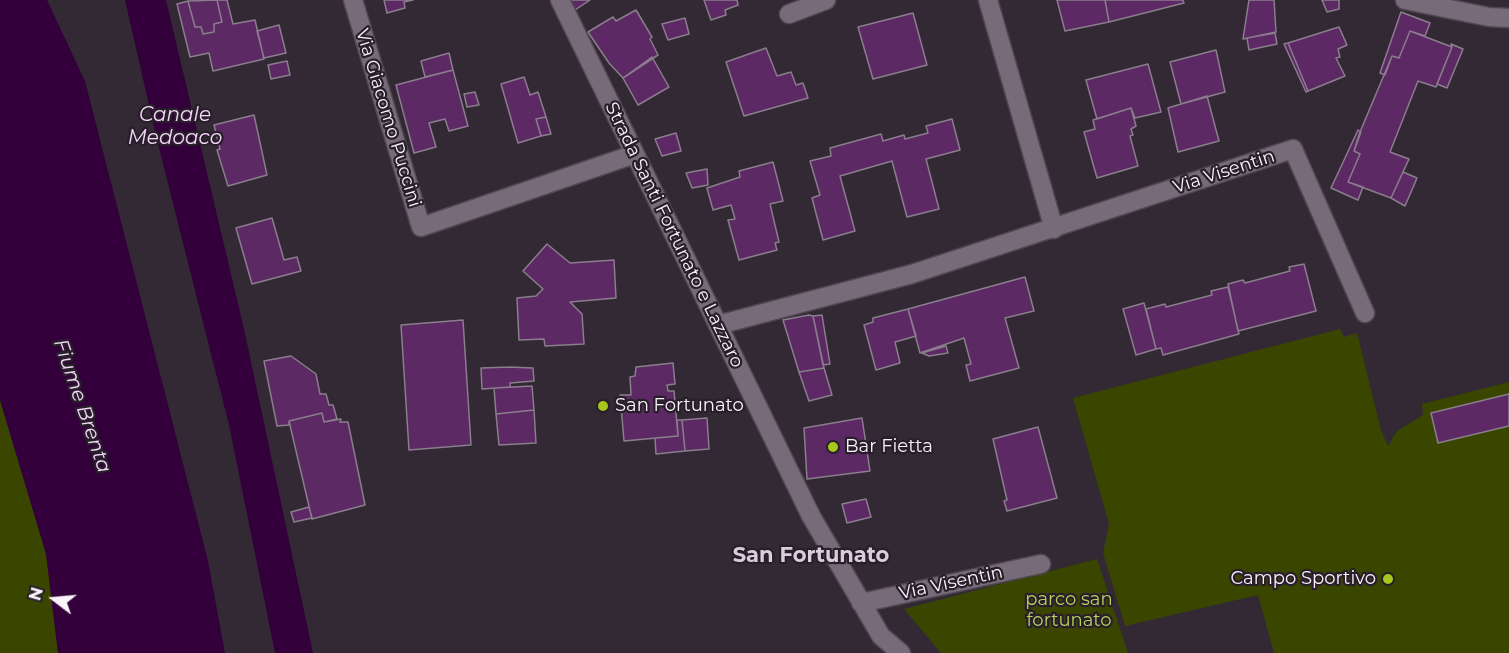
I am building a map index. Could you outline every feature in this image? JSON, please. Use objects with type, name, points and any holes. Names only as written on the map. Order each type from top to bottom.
[{"type":"street","name":"Via Giacomo Puccini","points":[[353,0],[421,227],[635,154]]},
{"type":"street","name":"Strada Santi Fortunato e Lazzaro","points":[[560,0],[811,516],[881,636],[901,653]]},
{"type":"street","points":[[789,14],[826,0]]},
{"type":"street","points":[[988,0],[1054,229]]},
{"type":"street","points":[[1405,0],[1489,17],[1509,18]]},
{"type":"street","name":"Via Visentin","points":[[718,325],[912,274],[1293,149],[1365,314]]},
{"type":"street","name":"Via Visentin","points":[[861,603],[1041,564]]},
{"type":"green space","points":[[1340,329],[1344,337],[1357,333],[1381,430],[1388,446],[1397,431],[1423,415],[1422,404],[1509,382],[1509,653],[1274,653],[1258,595],[1125,626],[1103,553],[1109,524],[1073,398]]},
{"type":"green space","points":[[0,400],[46,554],[58,653],[0,653]]},
{"type":"green space","name":"parco san fortunato","points":[[1097,559],[1128,653],[941,653],[904,609]]},
{"type":"water","name":"Fiume Brenta","points":[[0,0],[47,0],[85,81],[208,561],[225,653],[58,653],[46,554],[0,400]]},
{"type":"water","name":"Canale Medoaco","points":[[125,0],[166,0],[244,329],[313,653],[275,653],[229,425],[156,136]]},
{"type":"building","points":[[217,0],[227,0],[233,24],[255,20],[264,59],[213,71],[209,53],[190,57],[177,4],[188,1],[195,27],[201,27],[203,34],[214,32],[214,24],[222,22]]},
{"type":"building","points":[[217,0],[222,22],[214,24],[214,32],[203,34],[201,27],[195,27],[188,1]]},
{"type":"building","points":[[384,0],[413,0],[404,2],[405,8],[387,13]]},
{"type":"building","points":[[566,0],[590,0],[572,12]]},
{"type":"building","points":[[704,0],[737,0],[738,5],[725,10],[726,15],[711,20]]},
{"type":"building","points":[[1057,0],[1105,0],[1109,22],[1065,31]]},
{"type":"building","points":[[1105,0],[1183,0],[1184,3],[1109,22]]},
{"type":"building","points":[[1249,0],[1274,0],[1276,32],[1243,39]]},
{"type":"building","points":[[1322,0],[1339,0],[1339,9],[1327,12]]},
{"type":"building","points":[[636,10],[652,37],[650,39],[658,55],[623,78],[609,63],[588,32],[613,17],[616,21]]},
{"type":"building","points":[[1401,12],[1430,23],[1425,36],[1410,31],[1399,58],[1392,56],[1385,75],[1380,73]]},
{"type":"building","points":[[913,13],[927,65],[873,79],[858,27]]},
{"type":"building","points":[[685,18],[689,34],[668,40],[662,24]]},
{"type":"building","points":[[279,25],[286,53],[264,58],[257,31]]},
{"type":"building","points":[[1339,27],[1347,45],[1338,49],[1340,57],[1336,58],[1345,76],[1308,91],[1288,43]]},
{"type":"building","points":[[1410,31],[1452,47],[1436,87],[1418,81],[1390,152],[1409,159],[1391,198],[1348,182],[1360,154],[1354,151],[1360,132],[1392,56],[1399,58]]},
{"type":"building","points":[[1275,33],[1277,44],[1249,50],[1247,38]]},
{"type":"building","points":[[1288,43],[1308,91],[1306,92],[1284,44]]},
{"type":"building","points":[[1451,44],[1463,49],[1447,88],[1437,84],[1452,47]]},
{"type":"building","points":[[766,48],[777,76],[791,72],[796,85],[803,83],[808,98],[744,116],[726,62]]},
{"type":"building","points":[[1216,50],[1225,92],[1181,104],[1170,62]]},
{"type":"building","points":[[449,53],[453,70],[425,77],[421,61]]},
{"type":"building","points":[[652,57],[669,87],[638,105],[623,78]]},
{"type":"building","points":[[287,61],[290,75],[271,79],[268,65]]},
{"type":"building","points":[[1148,64],[1161,112],[1135,118],[1131,108],[1097,119],[1086,80]]},
{"type":"building","points":[[453,70],[468,126],[449,131],[445,119],[429,123],[436,147],[414,153],[396,85]]},
{"type":"building","points":[[524,77],[530,95],[538,92],[546,117],[536,119],[541,136],[518,143],[501,84]]},
{"type":"building","points":[[475,92],[479,105],[467,107],[464,94]]},
{"type":"building","points":[[1207,96],[1219,141],[1178,152],[1168,108]]},
{"type":"building","points":[[1131,108],[1136,126],[1131,129],[1133,135],[1130,136],[1138,166],[1097,178],[1084,132],[1095,129],[1093,120]]},
{"type":"building","points":[[254,115],[267,175],[228,186],[217,150],[220,149],[214,125]]},
{"type":"building","points":[[546,117],[551,134],[541,136],[536,119]]},
{"type":"building","points":[[952,119],[960,150],[926,159],[939,209],[907,217],[892,161],[840,176],[855,231],[823,240],[812,198],[820,195],[810,161],[831,156],[830,148],[881,134],[883,141],[904,135],[905,139],[928,133],[926,126]]},
{"type":"building","points":[[1358,130],[1361,132],[1354,151],[1360,154],[1348,182],[1363,187],[1358,200],[1331,188]]},
{"type":"building","points":[[676,133],[681,151],[662,156],[655,139]]},
{"type":"building","points":[[773,162],[783,201],[770,204],[779,242],[775,243],[777,250],[739,260],[728,220],[735,219],[731,205],[713,210],[707,188],[740,177],[739,171]]},
{"type":"building","points":[[707,169],[708,185],[692,188],[686,173]]},
{"type":"building","points":[[1403,172],[1417,178],[1405,206],[1391,198]]},
{"type":"building","points":[[272,218],[284,260],[297,257],[301,271],[252,284],[236,228]]},
{"type":"building","points":[[547,244],[570,263],[614,260],[616,298],[570,302],[582,314],[584,344],[545,346],[544,339],[519,340],[517,298],[536,296],[543,289],[523,271]]},
{"type":"building","points":[[1304,264],[1316,311],[1238,331],[1228,284],[1243,280],[1245,283],[1290,271],[1289,267]]},
{"type":"building","points":[[1025,277],[1034,311],[1005,318],[1019,368],[970,381],[966,365],[971,364],[964,338],[920,353],[908,309]]},
{"type":"building","points":[[1228,287],[1239,334],[1163,355],[1161,348],[1156,349],[1146,309],[1165,304],[1166,307],[1212,295],[1211,291]]},
{"type":"building","points":[[1144,303],[1156,349],[1136,355],[1123,309]]},
{"type":"building","points":[[908,309],[916,336],[895,342],[900,363],[876,370],[864,325],[873,322],[873,318]]},
{"type":"building","points":[[822,315],[830,364],[823,365],[813,316]]},
{"type":"building","points":[[813,316],[824,368],[799,372],[783,320]]},
{"type":"building","points":[[463,320],[471,445],[409,450],[401,325]]},
{"type":"building","points":[[946,346],[948,353],[929,356],[922,353]]},
{"type":"building","points":[[291,356],[316,374],[320,394],[326,394],[329,405],[333,405],[337,419],[324,422],[322,413],[289,421],[289,425],[277,426],[264,361]]},
{"type":"building","points":[[673,363],[675,384],[667,385],[668,391],[674,391],[678,436],[624,441],[620,395],[631,395],[630,377],[635,376],[636,367]]},
{"type":"building","points":[[481,368],[533,368],[534,381],[510,383],[510,387],[482,389]]},
{"type":"building","points":[[824,368],[832,395],[809,401],[799,372]]},
{"type":"building","points":[[532,386],[534,410],[496,414],[494,388]]},
{"type":"building","points":[[1509,394],[1509,426],[1438,443],[1431,413]]},
{"type":"building","points":[[534,410],[536,443],[499,445],[496,414]]},
{"type":"building","points":[[322,413],[324,422],[341,419],[340,422],[348,422],[365,505],[312,519],[289,421]]},
{"type":"building","points":[[707,418],[709,449],[685,451],[682,420]]},
{"type":"building","points":[[862,418],[870,471],[807,479],[804,428]]},
{"type":"building","points":[[677,420],[682,420],[685,451],[656,454],[655,438],[678,436]]},
{"type":"building","points":[[1038,427],[1057,498],[1007,511],[1004,501],[1007,500],[993,439]]},
{"type":"building","points":[[866,499],[871,517],[847,523],[842,504]]},
{"type":"building","points":[[309,507],[312,518],[294,522],[291,512]]},
{"type":"place","name":"San Fortunato","points":[[603,406]]},
{"type":"place","name":"Bar Fietta","points":[[833,447]]},
{"type":"place","name":"Campo Sportivo","points":[[1388,579]]},
{"type":"district","name":"San Fortunato","points":[[811,556]]}]
